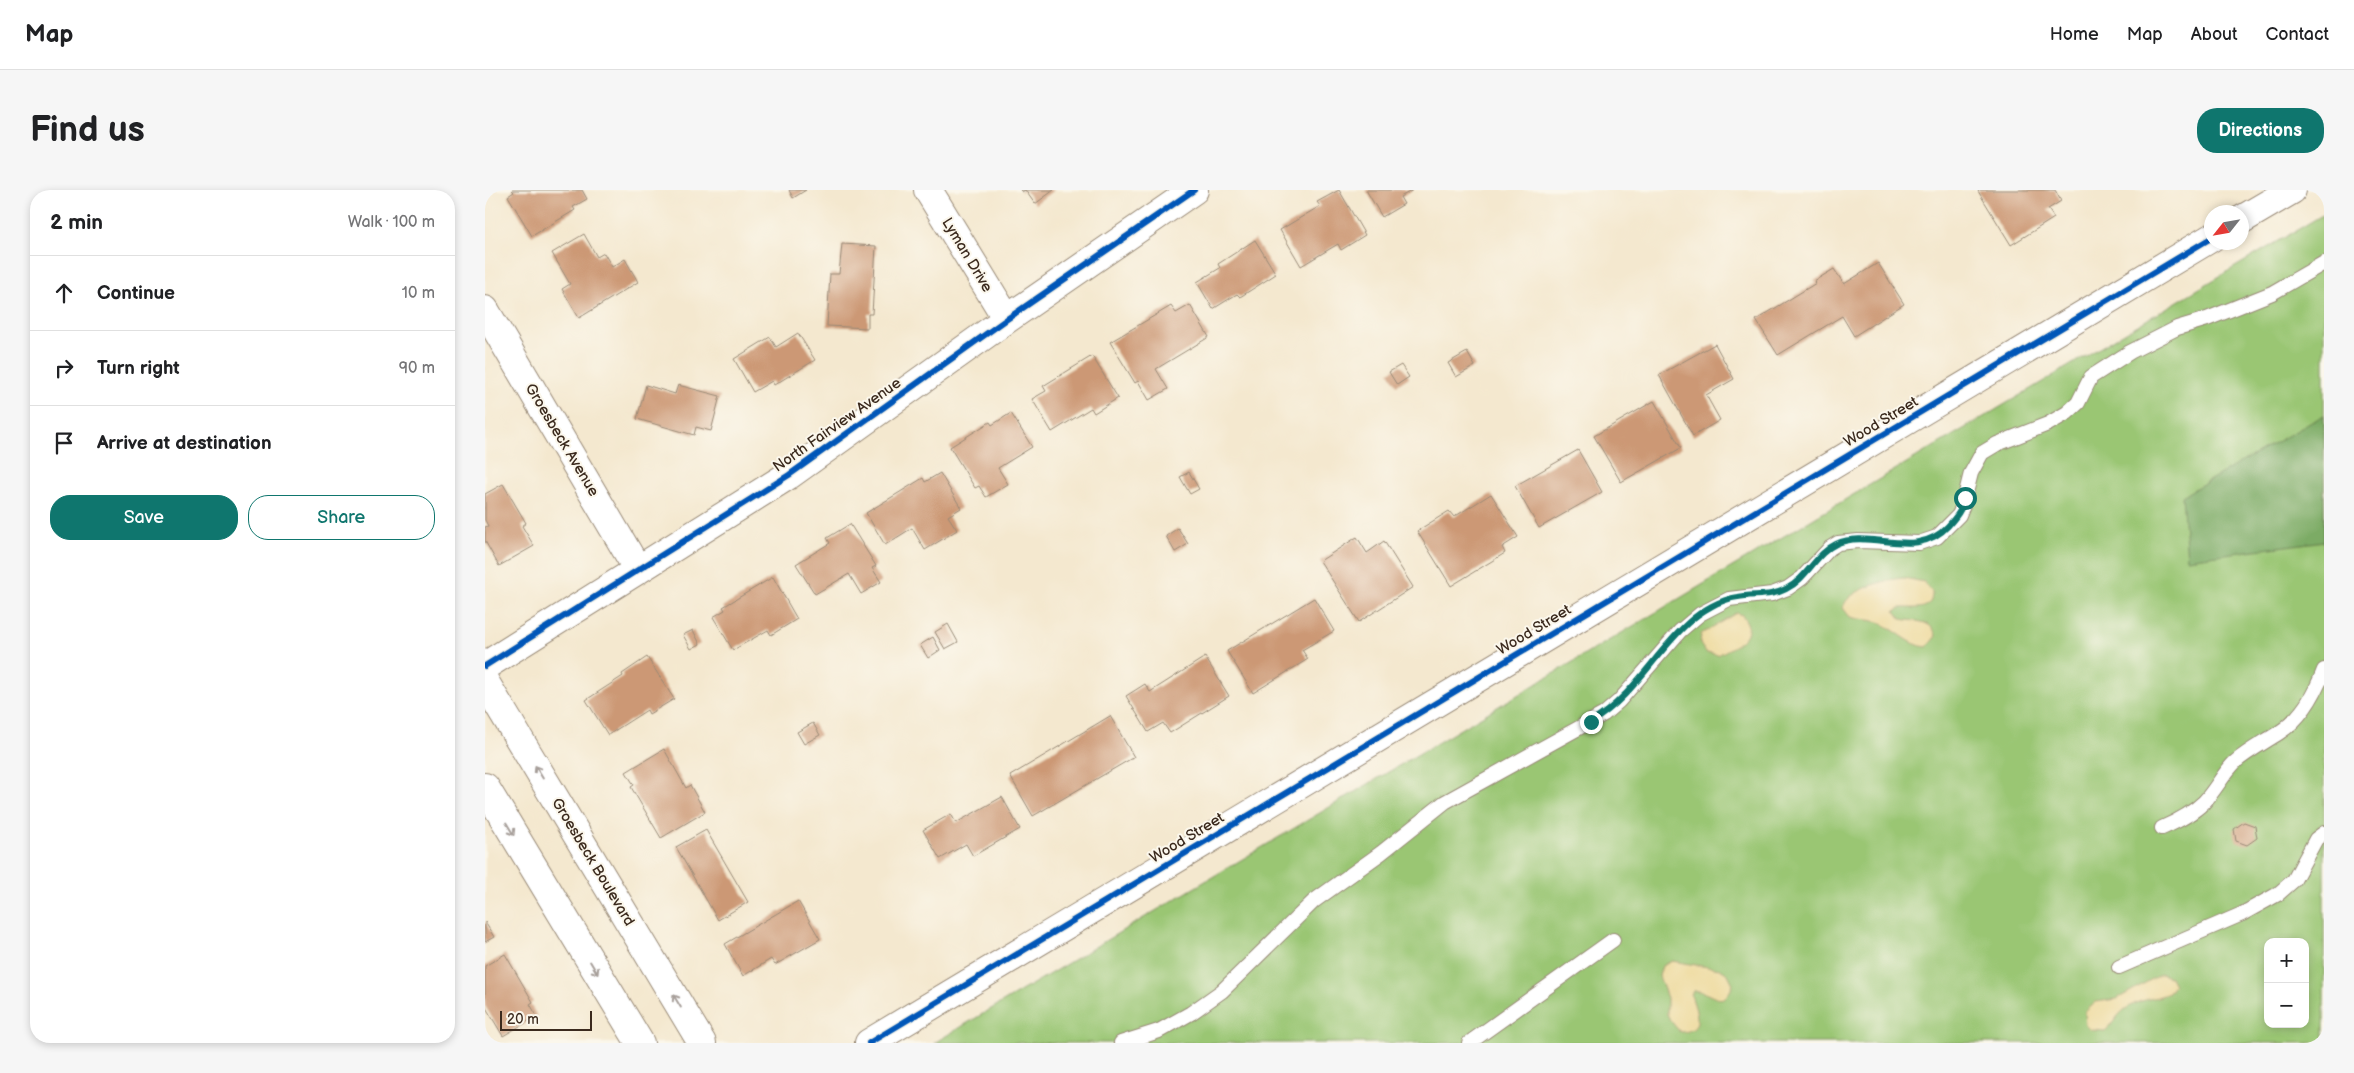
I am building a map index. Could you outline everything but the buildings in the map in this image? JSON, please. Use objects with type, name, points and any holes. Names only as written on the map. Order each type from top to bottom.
[{"type":"street","name":"Lyman Drive","points":[[928,190],[1007,319]]},
{"type":"street","name":"North Fairview Avenue","points":[[485,666],[789,475],[1007,319],[1194,190]]},
{"type":"street","points":[[2249,215],[2292,190]]},
{"type":"street","name":"Wood Street","points":[[869,1043],[2204,242]]},
{"type":"street","name":"Groesbeck Avenue","points":[[485,310],[638,570]]},
{"type":"street","name":"Groesbeck Boulevard","points":[[485,682],[702,1043]]},
{"type":"street","points":[[485,787],[640,1043]]},
{"type":"lane","points":[[1121,1043],[1159,1031],[1191,1013],[1222,991],[1314,901],[1393,845],[1445,802],[1604,714],[1619,701],[1680,631],[1700,614],[1734,598],[1772,594],[1788,588],[1802,578],[1837,543],[1858,541],[1919,543],[1937,537],[1959,514],[1971,473],[1982,453],[1997,444],[2048,424],[2067,413],[2078,404],[2091,377],[2130,352],[2177,328],[2207,319],[2272,293],[2324,263]]},
{"type":"lane","points":[[2162,828],[2192,812],[2204,802],[2227,771],[2242,756],[2287,727],[2312,698],[2324,670]]},
{"type":"lane","points":[[2119,967],[2242,914],[2278,894],[2294,880],[2316,839],[2324,833]]},
{"type":"lane","points":[[1469,1043],[1613,940]]},
{"type":"green space","points":[[2324,214],[2324,1043],[934,1043]]},
{"type":"green space","points":[[2324,415],[2324,541],[2187,559],[2182,496]]},
{"type":"sand","points":[[1904,578],[1924,582],[1932,592],[1931,599],[1926,606],[1921,608],[1900,608],[1895,611],[1901,619],[1922,622],[1931,627],[1936,636],[1927,647],[1914,644],[1878,622],[1850,617],[1843,608],[1846,602],[1859,591],[1878,583]]},
{"type":"sand","points":[[1736,613],[1742,615],[1747,622],[1747,635],[1743,640],[1718,655],[1706,653],[1700,644],[1701,634]]},
{"type":"sand","points":[[1672,961],[1720,969],[1728,974],[1733,984],[1729,993],[1720,999],[1699,991],[1693,991],[1691,995],[1697,1020],[1696,1025],[1688,1031],[1680,1032],[1667,1014],[1667,998],[1659,976],[1662,966]]},
{"type":"sand","points":[[2161,974],[2170,977],[2174,985],[2169,993],[2130,1006],[2121,1012],[2105,1031],[2091,1030],[2086,1025],[2085,1012],[2096,1002],[2117,999]]},
{"type":"cycle path","points":[[485,666],[789,475],[1007,319],[1194,190]]},
{"type":"cycle path","points":[[869,1043],[2204,242]]},
{"type":"route","points":[[1591,722],[1613,708],[1680,631],[1700,614],[1722,602],[1739,596],[1750,597],[1781,592],[1802,578],[1837,543],[1858,541],[1919,543],[1937,537],[1959,514],[1965,498]]}]
